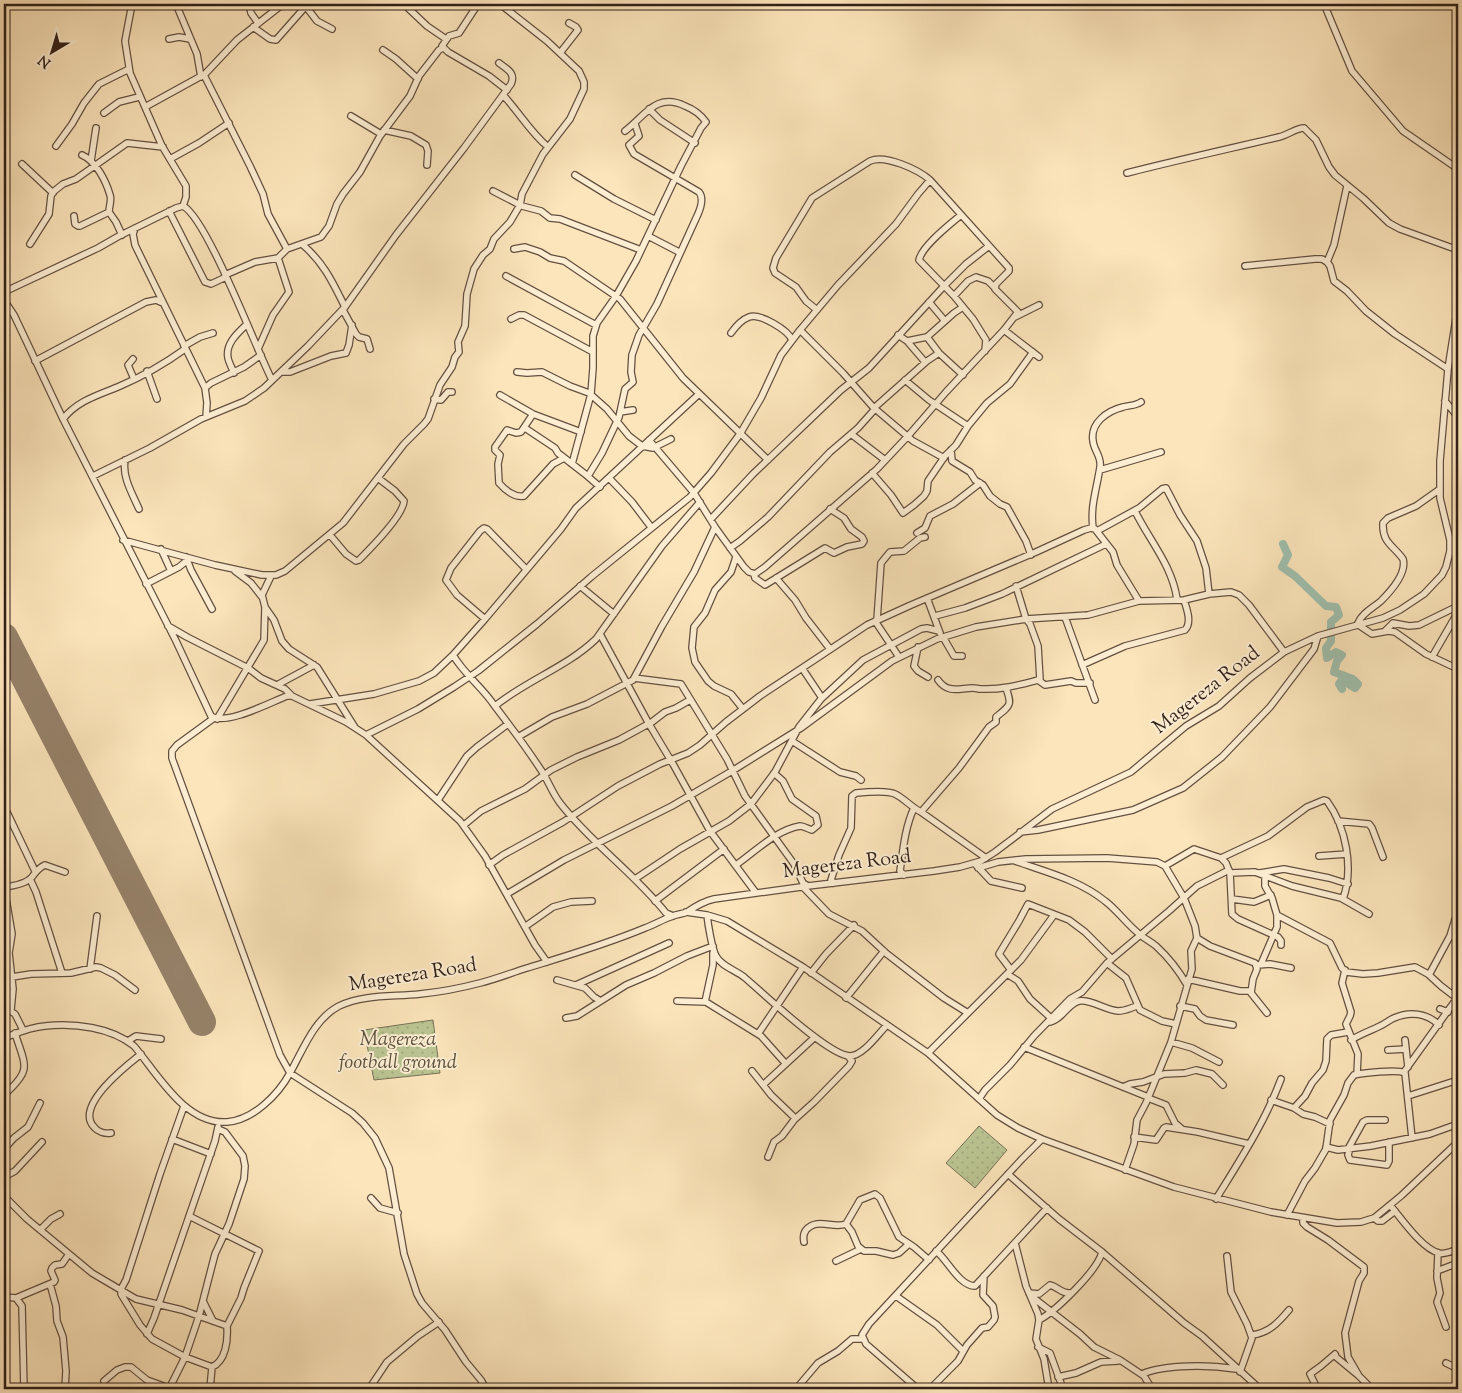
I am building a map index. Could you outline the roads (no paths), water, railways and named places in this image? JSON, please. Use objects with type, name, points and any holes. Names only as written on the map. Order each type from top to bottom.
[{"type":"street","points":[[132,4],[126,41],[129,69],[139,97],[163,147],[186,186],[186,197],[183,206]]},
{"type":"street","points":[[176,4],[197,54],[202,76],[229,123],[263,194],[268,214],[287,249]]},
{"type":"street","points":[[250,4],[251,13],[256,25],[270,39],[276,40],[305,5],[317,21],[332,29]]},
{"type":"street","points":[[145,107],[202,76],[214,66],[227,49],[283,4]]},
{"type":"street","points":[[408,4],[408,8],[427,26],[446,39]]},
{"type":"street","points":[[168,211],[205,282],[211,284],[255,262],[278,258],[287,249],[322,237],[339,200],[360,172],[383,132],[410,96],[418,79],[443,48],[442,44],[446,39],[451,35],[459,33],[478,4]]},
{"type":"street","points":[[123,540],[161,549],[188,559],[271,576],[281,573],[330,535],[346,520],[407,441],[426,422],[440,385],[459,352],[458,342],[465,326],[467,294],[474,268],[482,256],[490,250],[494,239],[509,223],[520,205],[525,187],[548,147],[563,130],[574,113],[584,89],[584,82],[579,71],[536,32],[500,4]]},
{"type":"street","points":[[1324,4],[1352,71],[1403,131],[1458,169]]},
{"type":"street","points":[[560,53],[578,30],[569,23]]},
{"type":"street","points":[[169,39],[179,37],[190,38]]},
{"type":"street","points":[[443,48],[489,76],[505,93],[527,125],[548,147]]},
{"type":"street","points":[[383,50],[398,60],[418,79]]},
{"type":"street","points":[[93,476],[206,417],[252,397],[308,346],[344,308],[396,235],[505,93],[513,81],[513,76],[499,63]]},
{"type":"street","points":[[56,146],[99,84],[129,69]]},
{"type":"street","points":[[104,113],[119,102],[139,97]]},
{"type":"street","points":[[572,464],[591,394],[593,336],[596,325],[616,296],[642,250],[676,178],[706,123],[696,112],[686,106],[671,101],[660,102],[649,109],[625,132]]},
{"type":"street","points":[[649,109],[660,120],[695,142]]},
{"type":"street","points":[[351,116],[383,132],[411,136],[426,144],[428,152],[427,165]]},
{"type":"street","points":[[170,159],[229,123]]},
{"type":"street","points":[[588,476],[602,453],[617,421],[625,389],[633,381],[631,372],[632,354],[642,327],[656,304],[698,214],[702,196],[699,192],[634,154],[630,145],[639,136],[635,124]]},
{"type":"street","points":[[93,163],[96,128]]},
{"type":"street","points":[[1127,172],[1281,136],[1302,128],[1314,136],[1332,172],[1393,226],[1458,250]]},
{"type":"street","points":[[30,244],[49,214],[53,193],[63,184],[76,179],[93,163],[127,143],[163,147]]},
{"type":"street","points":[[82,155],[93,163],[110,195],[109,212],[122,235]]},
{"type":"street","points":[[817,310],[806,301],[796,287],[777,275],[773,268],[777,256],[810,200],[870,160],[876,159],[910,168],[930,180],[1009,270],[994,287]]},
{"type":"street","points":[[22,164],[53,193]]},
{"type":"street","points":[[576,175],[614,199],[656,220]]},
{"type":"street","points":[[366,735],[418,708],[469,676],[538,624],[580,586],[694,493],[740,434],[761,398],[781,356],[792,340],[838,285],[896,224],[930,180]]},
{"type":"street","points":[[1328,262],[1334,245],[1347,186]]},
{"type":"street","points":[[493,191],[520,205],[541,210],[550,218],[564,220],[642,250]]},
{"type":"street","points":[[4,292],[98,248],[168,211],[183,206]]},
{"type":"street","points":[[183,206],[192,213],[225,276],[272,380]]},
{"type":"street","points":[[74,216],[75,224],[80,226],[109,212]]},
{"type":"street","points":[[961,215],[922,252],[919,258],[920,262],[954,296],[973,319],[986,340],[985,351]]},
{"type":"street","points":[[135,228],[133,240],[205,388],[206,417]]},
{"type":"street","points":[[648,236],[679,252]]},
{"type":"street","points":[[303,244],[317,257],[326,269],[357,336],[368,340],[370,349]]},
{"type":"street","points":[[710,519],[768,460],[850,382],[869,368],[898,334],[944,286],[966,264],[989,246]]},
{"type":"street","points":[[514,249],[520,247],[527,248],[550,258],[564,261],[616,296],[626,306],[678,373],[768,460]]},
{"type":"street","points":[[205,388],[211,383],[234,373],[260,352],[273,315],[288,292],[278,258]]},
{"type":"street","points":[[1245,266],[1315,259],[1322,259],[1328,262],[1334,280],[1366,311],[1395,334],[1448,369]]},
{"type":"street","points":[[506,276],[596,325]]},
{"type":"street","points":[[754,574],[765,567],[872,473],[908,436],[949,388],[1014,319],[1018,312],[988,281],[976,277],[968,281],[954,296]]},
{"type":"street","points":[[153,301],[156,287]]},
{"type":"street","points":[[4,300],[14,316],[208,712],[215,718],[243,714],[287,696],[292,696]]},
{"type":"street","points":[[35,360],[146,302],[163,303]]},
{"type":"street","points":[[929,302],[945,321]]},
{"type":"street","points":[[1014,319],[1039,305]]},
{"type":"street","name":"Magereza Road","points":[[218,1126],[236,1121],[256,1110],[276,1092],[290,1074],[315,1029],[330,1013],[344,1004],[367,998],[421,994],[480,983],[638,931],[686,912],[708,900],[976,866],[1052,809],[1131,772],[1186,726],[1219,706],[1250,678],[1284,652],[1318,636],[1383,618],[1406,606],[1424,594],[1442,575],[1449,558],[1450,545],[1442,512],[1440,461],[1448,369],[1458,306]]},
{"type":"street","points":[[906,341],[927,337],[963,307]]},
{"type":"street","points":[[511,318],[524,315],[593,352]]},
{"type":"street","points":[[731,333],[741,321],[752,316],[764,319],[785,331],[792,340]]},
{"type":"street","points":[[234,373],[228,353],[234,336],[248,324]]},
{"type":"street","points":[[281,372],[290,372],[331,356],[346,353],[352,325]]},
{"type":"street","points":[[800,330],[874,408],[913,441],[944,458]]},
{"type":"street","points":[[1004,330],[1039,357]]},
{"type":"street","points":[[63,419],[75,406],[99,393],[134,379],[200,337],[213,333]]},
{"type":"street","points":[[898,334],[925,362]]},
{"type":"street","points":[[927,337],[939,353],[963,375]]},
{"type":"street","points":[[1452,344],[1458,351]]},
{"type":"street","points":[[872,473],[904,513],[925,494],[928,482],[968,426],[987,403],[1010,384],[1033,352]]},
{"type":"street","points":[[730,548],[764,520],[830,452],[851,434],[874,408],[925,362],[939,353]]},
{"type":"street","points":[[133,359],[128,365],[134,379]]},
{"type":"street","points":[[147,371],[157,399]]},
{"type":"street","points":[[517,372],[543,372],[591,394],[629,436],[642,446],[655,447],[671,439]]},
{"type":"street","points":[[905,380],[936,405],[968,426]]},
{"type":"street","points":[[434,400],[441,400],[448,392],[452,392]]},
{"type":"street","points":[[310,704],[368,696],[418,681],[434,673],[485,619],[576,508],[699,394]]},
{"type":"street","points":[[500,395],[533,414],[581,432]]},
{"type":"street","points":[[1445,401],[1458,417]]},
{"type":"street","points":[[1139,601],[1117,565],[1113,552],[1095,529],[1093,500],[1100,470],[1100,459],[1092,439],[1094,427],[1103,418],[1116,410],[1134,406],[1141,402]]},
{"type":"street","points":[[620,412],[632,410]]},
{"type":"street","points":[[533,414],[525,428],[518,432],[508,430],[495,447],[500,457],[498,480],[504,488],[517,496],[524,496],[553,464],[564,458]]},
{"type":"street","points":[[525,428],[556,449],[557,452],[600,487]]},
{"type":"street","points":[[851,434],[885,460]]},
{"type":"street","points":[[649,440],[694,493],[736,557],[746,569],[754,574],[755,578],[765,585],[825,548],[834,553],[847,547],[860,546],[863,543],[862,538],[851,529],[844,518],[830,509]]},
{"type":"street","points":[[951,450],[952,461],[970,472],[974,479],[983,485],[990,496],[1008,509],[1026,540],[1031,555]]},
{"type":"street","points":[[1100,470],[1161,452]]},
{"type":"street","points":[[125,460],[125,477],[139,509]]},
{"type":"street","points":[[330,535],[346,554],[356,561],[375,545],[402,509],[404,501],[395,491],[378,478]]},
{"type":"street","points":[[609,478],[632,502],[651,527]]},
{"type":"street","points":[[917,533],[925,528],[930,516],[953,504],[980,482]]},
{"type":"street","points":[[490,864],[495,859],[550,830],[618,786],[649,769],[688,753],[743,709],[876,620],[1031,555],[1084,530],[1095,529],[1135,511],[1162,488],[1168,490],[1180,515],[1198,542],[1206,568],[1209,594]]},
{"type":"street","points":[[1440,489],[1416,506],[1388,518],[1384,522],[1385,538],[1389,545],[1403,559],[1403,570],[1382,600],[1359,620],[1358,625],[1372,634],[1385,631],[1398,633],[1432,657],[1457,670]]},
{"type":"street","points":[[495,706],[511,694],[584,650],[600,634],[662,546],[700,502]]},
{"type":"street","points":[[1135,511],[1166,566],[1177,599]]},
{"type":"street","points":[[518,737],[552,717],[587,704],[634,678],[694,572],[715,527]]},
{"type":"street","points":[[485,619],[451,588],[446,580],[452,568],[480,531],[486,528],[526,569]]},
{"type":"street","points":[[899,657],[876,620],[881,561],[889,553],[904,550],[920,538],[925,537]]},
{"type":"street","points":[[935,616],[965,608],[1002,594],[1106,544]]},
{"type":"street","points":[[161,549],[171,571]]},
{"type":"street","points":[[736,557],[731,572],[715,590],[705,614],[694,627],[692,648],[695,662],[708,681],[731,694],[743,709]]},
{"type":"street","points":[[146,584],[171,571],[188,559]]},
{"type":"street","points":[[188,559],[212,609]]},
{"type":"street","points":[[232,568],[251,583],[262,597],[265,607],[265,637],[248,668],[215,718],[176,745],[172,751],[172,758],[265,1016],[284,1063],[290,1074],[344,1108],[367,1127],[375,1138],[390,1168],[404,1254],[412,1281],[422,1303],[439,1322],[486,1389]]},
{"type":"street","points":[[262,597],[262,592],[271,576]]},
{"type":"street","points":[[776,578],[795,600],[806,618],[830,649]]},
{"type":"street","points":[[580,586],[614,614]]},
{"type":"street","points":[[1016,586],[1026,619],[1030,624],[1038,646],[1040,680],[1045,685],[1071,682],[1090,683]]},
{"type":"street","points":[[507,894],[564,860],[690,796],[732,772],[797,731],[899,657],[941,635],[1026,619],[1088,614],[1139,601],[1184,600],[1209,594],[1231,592],[1239,595],[1249,605],[1284,652]]},
{"type":"street","points":[[927,598],[941,635],[954,656],[962,656]]},
{"type":"street","points":[[1082,665],[1121,648],[1185,630],[1189,622],[1184,600]]},
{"type":"street","points":[[1385,631],[1390,625],[1395,623],[1409,626],[1421,625],[1458,606]]},
{"type":"street","points":[[265,607],[274,620],[283,642],[292,651],[314,665],[320,672],[355,728]]},
{"type":"street","points":[[1432,657],[1458,612]]},
{"type":"street","points":[[1065,617],[1095,700]]},
{"type":"street","points":[[167,625],[248,668],[261,678],[287,690],[292,696],[366,735],[464,825],[490,864],[547,962]]},
{"type":"street","points":[[635,879],[729,821],[751,804],[774,773],[797,731],[822,698],[863,660],[890,644],[925,628],[941,635]]},
{"type":"street","points":[[600,634],[710,831],[756,893]]},
{"type":"street","points":[[1020,832],[1133,810],[1183,788],[1222,757],[1270,707],[1314,649],[1318,636]]},
{"type":"street","points":[[918,647],[914,666],[928,677]]},
{"type":"street","points":[[453,655],[518,737],[560,802],[666,913],[673,916]]},
{"type":"street","points":[[277,685],[314,665]]},
{"type":"street","points":[[802,668],[822,698]]},
{"type":"street","points":[[634,678],[666,683],[680,682],[712,734],[751,804],[796,866],[803,883],[808,886],[804,888],[807,892],[829,914],[854,925],[944,998],[968,1013]]},
{"type":"street","points":[[938,680],[944,686],[957,690],[1006,688],[1040,680]]},
{"type":"street","points":[[922,812],[959,768],[989,727],[996,722],[996,717],[1009,706],[1010,702],[1006,688]]},
{"type":"street","points":[[464,825],[482,811],[525,789],[544,775],[577,757],[619,740],[649,724],[665,712],[690,700]]},
{"type":"street","points":[[438,800],[467,756],[508,724]]},
{"type":"street","points":[[792,741],[840,772],[856,776],[862,780]]},
{"type":"street","points":[[736,865],[774,837],[791,828],[801,826],[812,830],[817,826],[818,822],[814,814],[792,799],[783,781],[774,773]]},
{"type":"street","points":[[834,883],[831,880],[839,855],[851,828],[854,794],[893,793],[986,858]]},
{"type":"street","points":[[1221,858],[1268,836],[1307,807],[1324,800],[1330,805],[1338,821],[1347,854],[1348,884],[1344,899]]},
{"type":"street","points":[[4,806],[36,871]]},
{"type":"street","points":[[904,874],[900,870],[901,860],[909,821],[914,808]]},
{"type":"street","points":[[1338,821],[1369,824],[1384,857]]},
{"type":"street","points":[[1165,866],[1194,849],[1221,858],[1230,872],[1234,916],[1274,935],[1281,940],[1281,945]]},
{"type":"street","points":[[656,901],[724,850]]},
{"type":"street","points":[[1319,856],[1347,854]]},
{"type":"street","points":[[976,866],[1013,860],[1107,858],[1157,862],[1165,866],[1184,898],[1195,926],[1196,938],[1192,948],[1192,969],[1171,1042],[1158,1076],[1137,1120],[1134,1144],[1124,1170]]},
{"type":"street","points":[[1013,860],[1072,881],[1106,902],[1140,934],[1162,951],[1187,982],[1240,991],[1251,991]]},
{"type":"street","points":[[31,862],[42,866],[49,865],[65,872]]},
{"type":"street","points":[[11,1010],[12,977],[9,953],[12,934],[4,887],[30,879],[42,866]]},
{"type":"street","points":[[976,866],[990,881],[1022,888]]},
{"type":"street","points":[[1262,875],[1284,869],[1329,878],[1348,884]]},
{"type":"street","points":[[978,1099],[1024,1047],[1070,999],[1082,992],[1109,961],[1197,886],[1230,872],[1251,871],[1292,886],[1344,899],[1369,914]]},
{"type":"street","points":[[1262,875],[1277,916],[1278,926],[1259,965],[1251,991],[1252,996],[1267,1013]]},
{"type":"street","points":[[30,879],[62,972]]},
{"type":"street","points":[[1232,899],[1254,902],[1270,894]]},
{"type":"street","points":[[526,926],[553,907],[571,902],[592,901]]},
{"type":"street","points":[[1050,1021],[1009,972],[999,954],[1027,904],[1066,918],[1082,929],[1126,978],[1137,1006],[1142,1012],[1165,1022],[1176,1024]]},
{"type":"street","points":[[686,912],[707,915],[727,921],[803,967],[928,1053],[1004,1120],[1042,1139],[1174,1187],[1302,1218],[1352,1223],[1361,1222],[1374,1218],[1390,1205],[1458,1142]]},
{"type":"street","points":[[1429,975],[1450,936],[1458,913]]},
{"type":"street","points":[[705,1002],[713,965],[713,948],[707,915]]},
{"type":"street","points":[[928,1053],[1027,954],[1054,915]]},
{"type":"street","points":[[90,968],[97,916]]},
{"type":"street","points":[[1277,916],[1330,943],[1345,970],[1342,983],[1351,1012],[1346,1024],[1358,1058],[1357,1074]]},
{"type":"street","points":[[811,973],[842,936],[854,925]]},
{"type":"street","points":[[1196,938],[1210,946],[1259,965],[1270,964],[1291,968]]},
{"type":"street","points":[[576,985],[668,943]]},
{"type":"street","points":[[566,1018],[577,1016],[599,1000],[626,985],[687,956],[713,948]]},
{"type":"street","points":[[713,948],[718,960],[741,975],[815,1037],[838,1052],[848,1056],[852,1062],[796,1118],[782,1136],[774,1142],[768,1157]]},
{"type":"street","points":[[846,998],[884,951]]},
{"type":"street","points":[[12,977],[62,972],[77,973],[96,967],[107,970],[135,990]]},
{"type":"street","points":[[758,1034],[803,967]]},
{"type":"street","points":[[1345,970],[1354,973],[1378,973],[1412,967],[1429,975],[1458,998],[1404,1072]]},
{"type":"street","points":[[558,980],[588,990],[592,996],[599,1000]]},
{"type":"street","points":[[677,1001],[705,1002],[758,1034],[768,1042],[786,1064]]},
{"type":"street","points":[[1050,1021],[1060,1018],[1072,1005],[1082,1001],[1116,1011],[1127,1010],[1137,1006]]},
{"type":"street","points":[[1180,1006],[1194,1009],[1206,1020],[1233,1025]]},
{"type":"street","points":[[4,1008],[11,1010],[20,1020],[23,1030]]},
{"type":"street","points":[[1440,1009],[1448,1012]]},
{"type":"street","points":[[1351,1040],[1393,1018],[1406,1015],[1427,1016],[1439,1025]]},
{"type":"street","points":[[4,1038],[23,1030],[45,1025],[76,1026],[100,1030],[128,1041],[184,1106],[218,1126],[232,1140],[243,1156],[245,1166],[243,1183],[215,1254],[199,1316],[185,1357],[169,1388],[147,1380],[131,1367],[125,1366],[104,1381]]},
{"type":"street","points":[[848,1056],[860,1053],[887,1025]]},
{"type":"street","points":[[1294,1108],[1323,1070],[1326,1061],[1327,1039],[1331,1035],[1348,1032]]},
{"type":"street","points":[[4,1094],[21,1078],[25,1070],[25,1062],[15,1033]]},
{"type":"street","points":[[128,1041],[136,1036],[161,1039]]},
{"type":"street","points":[[764,1084],[815,1037]]},
{"type":"street","points":[[1405,1040],[1408,1067]]},
{"type":"street","points":[[1171,1042],[1192,1048],[1219,1062]]},
{"type":"street","points":[[1024,1047],[1166,1106],[1175,1123],[1182,1129]]},
{"type":"street","points":[[1388,1050],[1406,1050]]},
{"type":"street","points":[[111,1133],[102,1132],[92,1125],[90,1119],[94,1103],[102,1089],[141,1054]]},
{"type":"street","points":[[1123,1087],[1164,1074],[1186,1073],[1196,1070],[1212,1074],[1223,1085]]},
{"type":"street","points":[[752,1071],[771,1095],[796,1118]]},
{"type":"street","points":[[1286,1215],[1326,1148],[1332,1115],[1344,1095],[1352,1076],[1391,1071],[1404,1072]]},
{"type":"street","points":[[1404,1072],[1412,1138]]},
{"type":"street","points":[[1216,1198],[1236,1168],[1281,1079]]},
{"type":"street","points":[[1408,1096],[1458,1080]]},
{"type":"street","points":[[1271,1100],[1330,1124]]},
{"type":"street","points":[[4,1149],[28,1127],[40,1103]]},
{"type":"street","points":[[184,1106],[126,1280],[121,1289],[121,1297],[147,1334],[157,1343],[185,1357],[212,1367]]},
{"type":"street","points":[[1384,1120],[1363,1122],[1349,1148],[1348,1155],[1350,1160],[1387,1164],[1389,1142]]},
{"type":"street","points":[[1326,1148],[1337,1150],[1371,1146],[1412,1138],[1458,1124]]},
{"type":"street","points":[[147,1334],[211,1154],[218,1126]]},
{"type":"street","points":[[1134,1137],[1156,1140],[1165,1127],[1248,1144]]},
{"type":"street","points":[[172,1139],[211,1154]]},
{"type":"street","points":[[918,1389],[871,1349],[863,1339],[865,1329],[1042,1139]]},
{"type":"street","points":[[4,1177],[15,1171],[42,1142]]},
{"type":"street","points":[[1008,1174],[1206,1340],[1260,1389]]},
{"type":"street","points":[[804,1242],[804,1232],[814,1224],[840,1226],[846,1224],[860,1201],[875,1194],[879,1197],[898,1235],[903,1241],[929,1260]]},
{"type":"street","points":[[4,1196],[86,1269],[136,1299],[199,1316],[227,1326]]},
{"type":"street","points":[[371,1198],[380,1208],[398,1213]]},
{"type":"street","points":[[1390,1205],[1422,1242],[1438,1253],[1442,1254],[1458,1249]]},
{"type":"street","points":[[936,1251],[952,1270],[970,1286],[975,1286],[1047,1208]]},
{"type":"street","points":[[1374,1218],[1380,1222],[1395,1211]]},
{"type":"street","points":[[40,1230],[51,1219],[60,1214]]},
{"type":"street","points":[[189,1216],[259,1251],[241,1298],[227,1326],[226,1348],[218,1363],[212,1367]]},
{"type":"street","points":[[1302,1218],[1303,1223],[1307,1227],[1364,1267],[1364,1273],[1359,1282],[1344,1333],[1348,1357],[1359,1376],[1369,1388]]},
{"type":"street","points":[[846,1224],[858,1246],[866,1251],[893,1255],[899,1253],[909,1244]]},
{"type":"street","points":[[1015,1244],[1037,1311],[1039,1320],[1036,1339],[1044,1359],[1049,1389]]},
{"type":"street","points":[[836,1261],[861,1249]]},
{"type":"street","points":[[1039,1320],[1052,1312],[1093,1270],[1102,1252]]},
{"type":"street","points":[[1438,1253],[1436,1271],[1440,1293],[1436,1302],[1446,1327]]},
{"type":"street","points":[[4,1297],[16,1298],[50,1284],[55,1280],[51,1271],[52,1268],[55,1265],[62,1264],[68,1254]]},
{"type":"street","points":[[1227,1256],[1231,1292],[1252,1341],[1239,1371]]},
{"type":"street","points":[[1436,1271],[1458,1264]]},
{"type":"street","points":[[930,1389],[958,1361],[966,1345],[982,1328],[988,1327],[994,1320],[993,1306],[983,1295],[984,1276]]},
{"type":"street","points":[[50,1284],[56,1306],[57,1321],[64,1337],[65,1389]]},
{"type":"street","points":[[1030,1294],[1039,1294],[1050,1286],[1056,1287],[1064,1293],[1070,1293]]},
{"type":"street","points":[[1030,1294],[1094,1347],[1121,1360],[1142,1374],[1152,1389]]},
{"type":"street","points":[[896,1296],[937,1325],[963,1351]]},
{"type":"street","points":[[16,1298],[22,1306],[24,1389]]},
{"type":"street","points":[[203,1300],[214,1321]]},
{"type":"street","points":[[1251,1335],[1262,1333],[1271,1328],[1289,1310]]},
{"type":"street","points":[[369,1389],[387,1362],[418,1336],[439,1322]]},
{"type":"street","points":[[796,1389],[818,1363],[838,1351],[852,1339],[863,1339]]},
{"type":"street","points":[[1038,1347],[1050,1353],[1063,1389]]},
{"type":"street","points":[[1316,1386],[1310,1374],[1335,1354],[1339,1360],[1359,1376]]},
{"type":"street","points":[[1058,1377],[1074,1374],[1102,1362],[1121,1360]]},
{"type":"street","points":[[1446,1363],[1458,1369]]},
{"type":"street","points":[[1142,1374],[1157,1369],[1197,1366],[1219,1366],[1239,1371]]},
{"type":"street","points":[[210,1389],[212,1367]]},
{"type":"waterway","points":[[1283,544],[1288,555],[1282,567],[1295,576],[1326,606],[1336,607],[1339,615],[1331,622],[1331,641],[1326,648],[1327,658],[1336,652],[1342,655],[1337,661],[1334,672],[1353,679],[1358,684],[1355,688],[1342,680],[1339,684],[1342,689]]},
{"type":"park label","name":"Magereza football ground","points":[[398,1052]]}]
